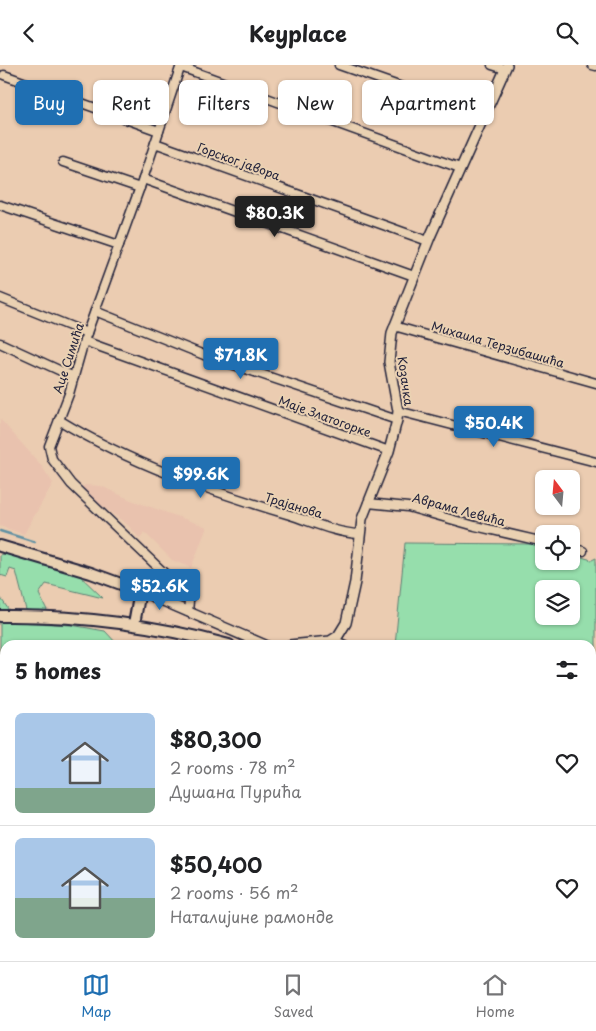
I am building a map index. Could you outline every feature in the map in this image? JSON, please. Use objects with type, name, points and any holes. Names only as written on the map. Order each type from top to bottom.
[{"type":"main road","points":[[0,546],[91,573],[140,591],[134,624]]},
{"type":"main road","points":[[0,616],[64,616],[134,624],[176,631],[210,640]]},
{"type":"street","points":[[338,65],[381,80]]},
{"type":"street","points":[[492,65],[506,67]]},
{"type":"street","points":[[592,65],[596,66]]},
{"type":"street","points":[[181,66],[460,168]]},
{"type":"street","name":"Аце Симића","points":[[181,66],[140,188],[86,337],[59,420],[48,446],[52,459],[77,490],[175,582],[189,601],[188,612]]},
{"type":"street","name":"Козачка","points":[[494,94],[506,67]]},
{"type":"street","points":[[4,75],[159,131]]},
{"type":"street","name":"Козачка","points":[[333,640],[342,631],[348,614],[356,569],[359,534],[368,503],[389,451],[398,415],[389,362],[394,327],[428,241],[480,125]]},
{"type":"street","name":"Горског јавора","points":[[155,143],[428,241]]},
{"type":"street","points":[[63,162],[140,188]]},
{"type":"street","points":[[143,179],[414,276]]},
{"type":"street","points":[[0,205],[119,245]]},
{"type":"street","name":"Маје Златогорке","points":[[0,298],[86,337],[389,451]]},
{"type":"street","points":[[95,311],[204,355],[398,415],[596,462]]},
{"type":"street","name":"Михаила Терзибашића","points":[[394,327],[596,383]]},
{"type":"street","points":[[0,343],[74,377]]},
{"type":"street","name":"Трајанова","points":[[59,420],[91,438],[186,482],[327,527],[359,534]]},
{"type":"street","name":"Аврама Левића","points":[[368,503],[408,507],[475,526],[535,539]]},
{"type":"street","points":[[140,591],[253,640]]},
{"type":"shaded area","points":[[0,419],[40,464],[53,483],[24,534],[0,526]]},
{"type":"shaded area","points":[[85,485],[101,486],[131,500],[207,527],[191,568],[172,560],[144,532],[140,539],[128,525],[79,489]]},
{"type":"green space","points":[[405,543],[531,544],[535,545],[535,570],[580,570],[580,557],[592,560],[596,558],[596,640],[395,640]]},
{"type":"green space","points":[[8,553],[76,572],[103,598],[46,584],[39,594],[48,612],[26,610],[16,571],[10,569],[7,577],[0,575],[0,555]]},
{"type":"green space","points":[[0,597],[17,622],[71,625],[105,631],[113,640],[0,640]]},
{"type":"waterway","points":[[0,531],[35,542]]}]
